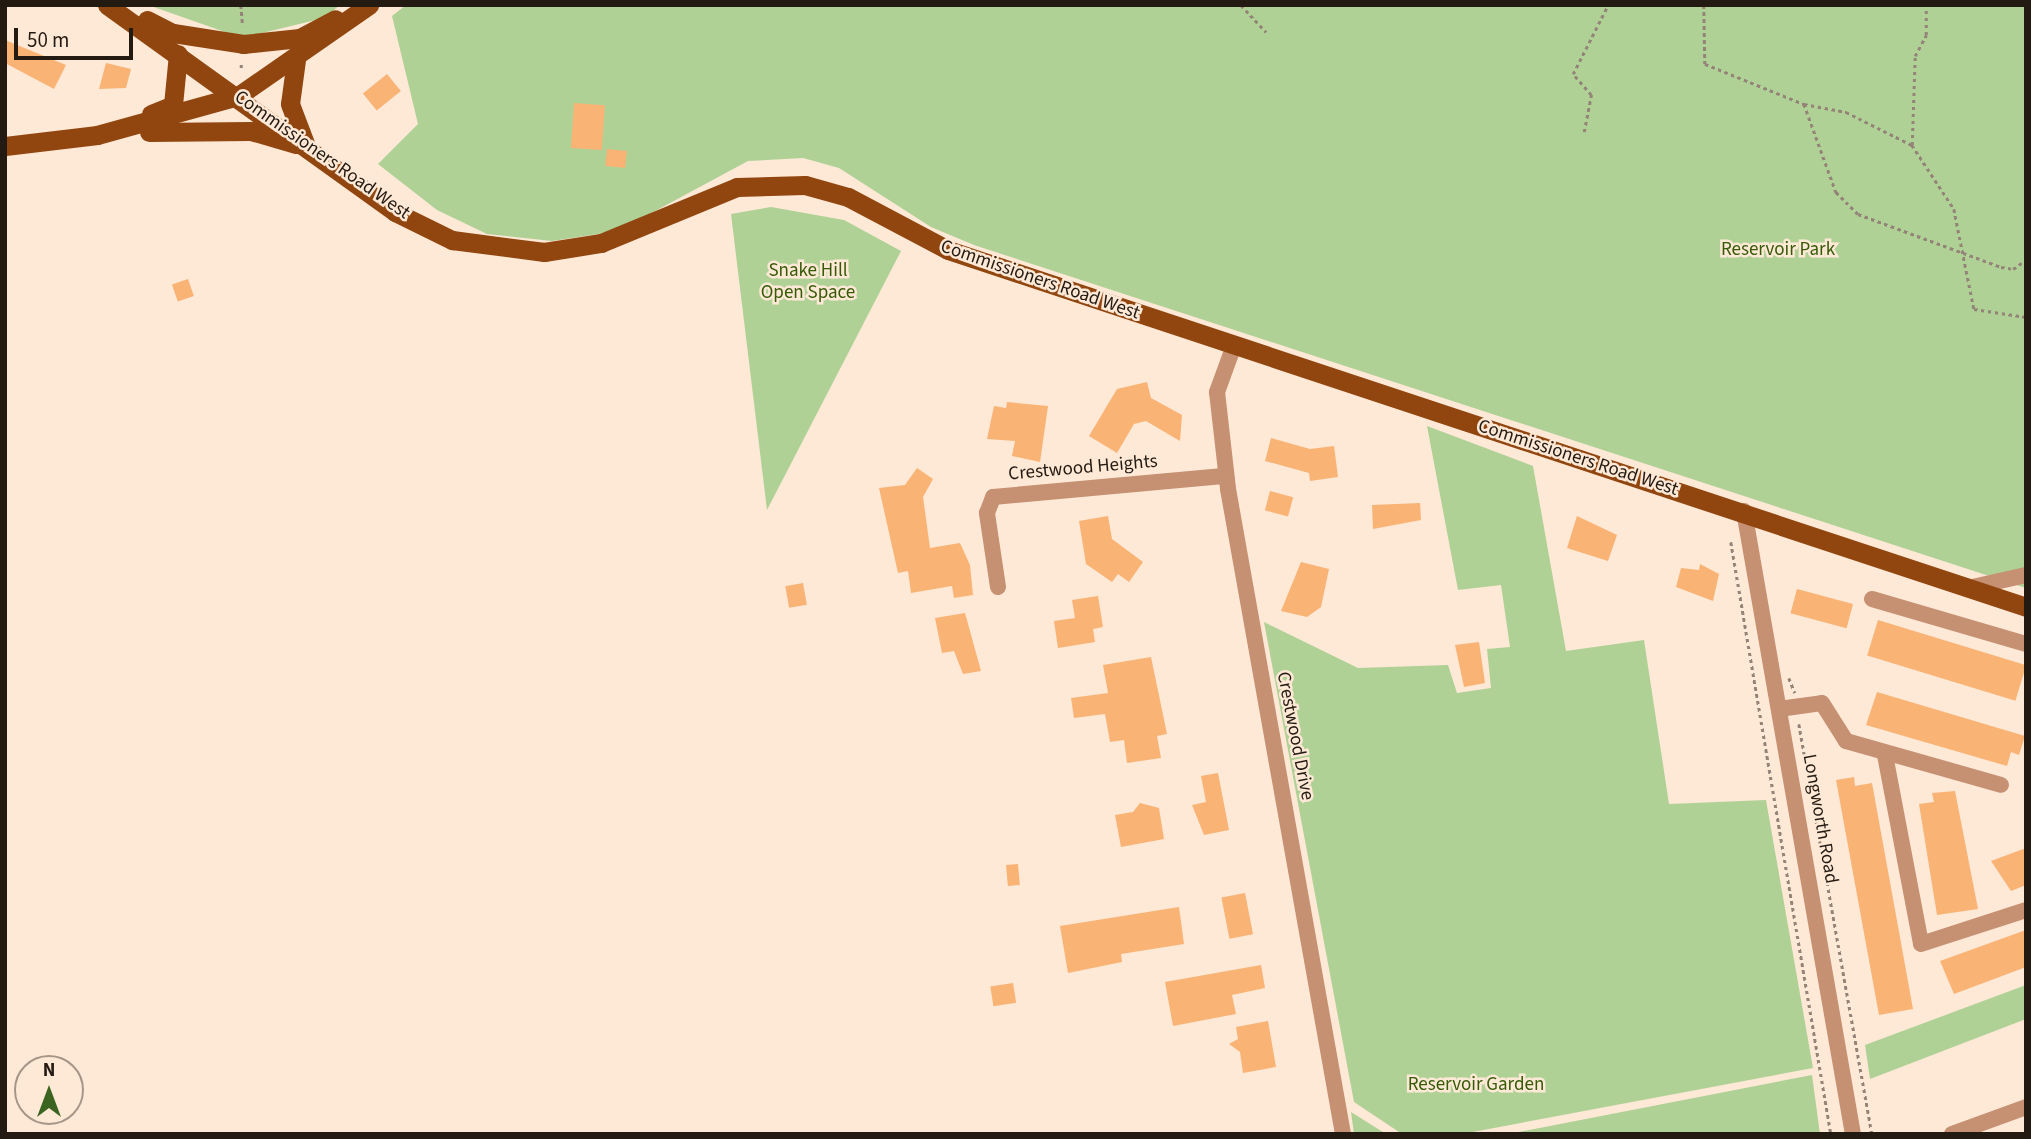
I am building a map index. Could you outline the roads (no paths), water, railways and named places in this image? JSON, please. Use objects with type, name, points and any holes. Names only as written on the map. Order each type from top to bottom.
[{"type":"main road","name":"Commissioners Road West","points":[[107,5],[238,96],[395,212],[484,249],[544,252],[601,243],[707,195],[773,183],[805,185],[848,197],[948,250],[1233,348],[1744,511],[2026,607]]},
{"type":"main road","points":[[120,5],[173,33],[243,44],[300,37],[361,5]]},
{"type":"main road","points":[[97,135],[238,96],[296,60],[369,5]]},
{"type":"main road","points":[[97,135],[173,105],[178,54]]},
{"type":"main road","points":[[296,60],[290,104],[307,147]]},
{"type":"main road","points":[[5,146],[97,135],[251,131],[307,147]]},
{"type":"street","name":"Crestwood Drive","points":[[1233,348],[1217,392],[1226,476],[1343,1134]]},
{"type":"street","name":"Crestwood Heights","points":[[998,587],[987,513],[993,497],[1226,476]]},
{"type":"street","name":"Longworth Road","points":[[1744,511],[1853,1134]]},
{"type":"street","points":[[1968,587],[2026,575]]},
{"type":"street","points":[[1872,600],[2026,644]]},
{"type":"street","points":[[1779,709],[1822,703],[1846,741],[1885,755],[2001,785]]},
{"type":"street","points":[[1885,755],[1922,944],[2026,910]]},
{"type":"street","points":[[1952,1134],[2026,1107]]},
{"type":"street","points":[[2009,1113],[2026,1115]]},
{"type":"park label","name":"Reservoir Park","points":[[1778,250]]},
{"type":"park label","name":"Snake Hill Open Space","points":[[808,282]]},
{"type":"park label","name":"Reservoir Garden","points":[[1476,1085]]}]
